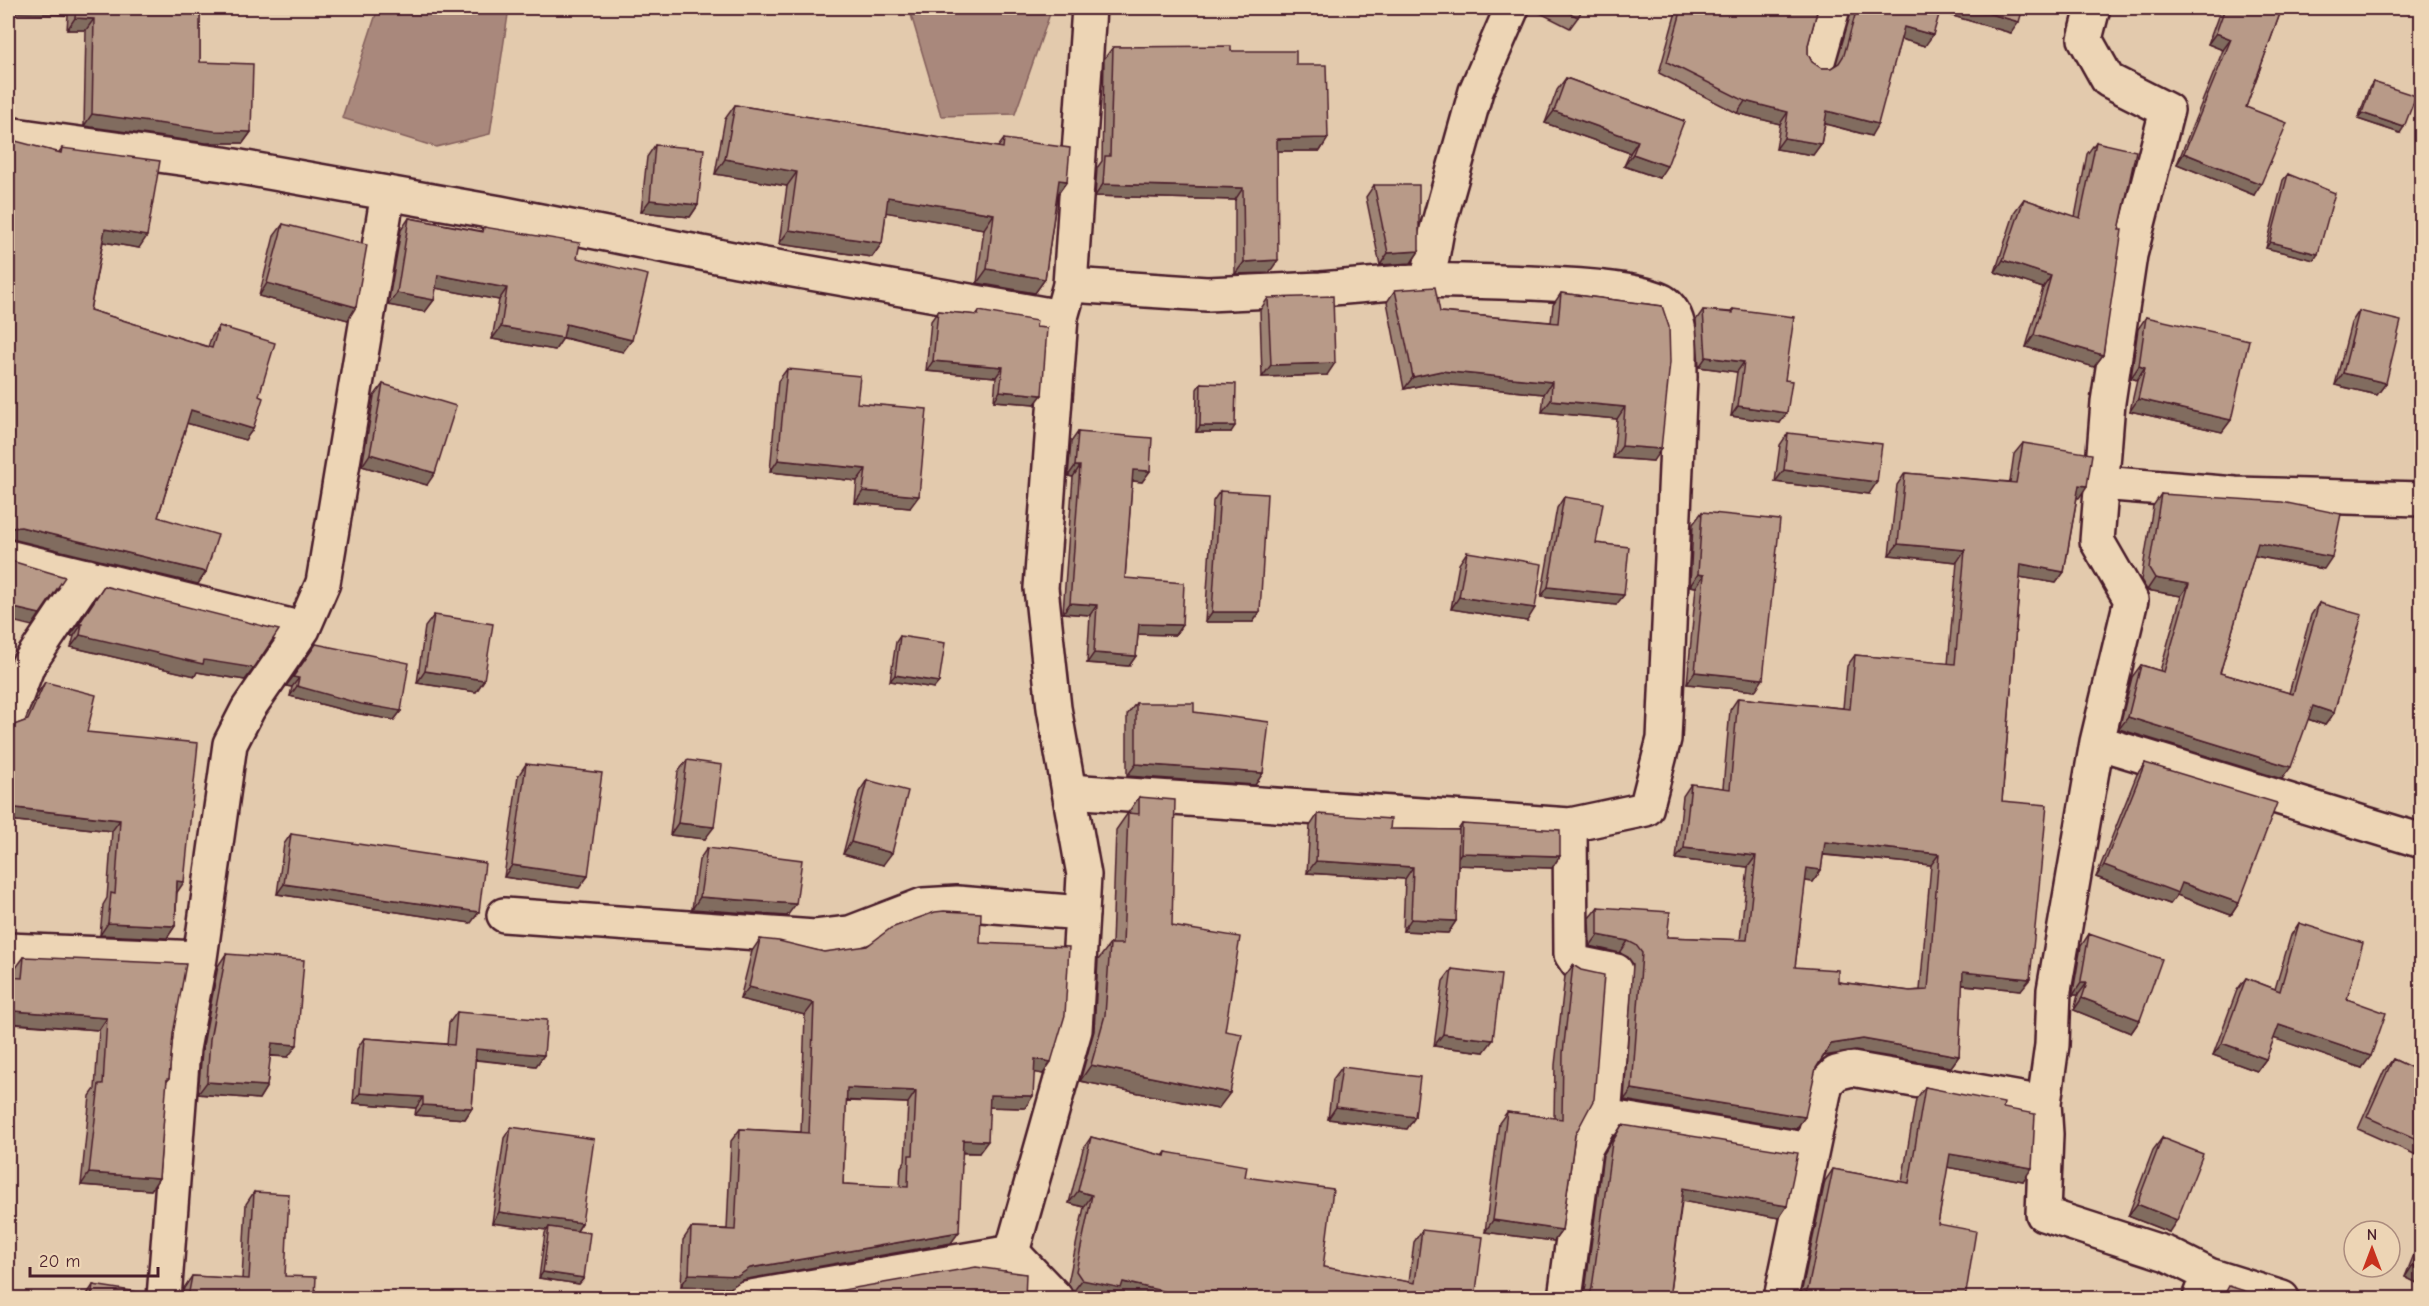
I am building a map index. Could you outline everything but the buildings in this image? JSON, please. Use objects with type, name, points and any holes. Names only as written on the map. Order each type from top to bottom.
[{"type":"street","points":[[1012,1251],[1075,1030],[1084,875],[1054,708],[1041,588],[1061,317],[1070,285],[1089,8]]},
{"type":"street","points":[[1428,280],[1437,230],[1476,91],[1512,8]]},
{"type":"street","points":[[1818,61],[1833,8]]},
{"type":"street","points":[[2093,8],[2085,39],[2108,80],[2167,110],[2130,255],[2108,402],[2097,541],[2131,600],[2097,742],[2054,990],[2052,1045],[2044,1103],[2046,1134],[2043,1214],[2167,1254],[2204,1287],[2282,1299]]},
{"type":"street","points":[[8,134],[223,164],[388,193],[737,261],[1061,317]]},
{"type":"street","points":[[164,1299],[183,1049],[200,958],[230,744],[248,709],[303,629],[323,583],[388,193]]},
{"type":"street","points":[[1069,791],[1570,825],[1646,809],[1664,739],[1680,377],[1678,322],[1665,303],[1644,294],[1574,285],[1428,280],[1321,289],[1207,294],[1070,285]]},
{"type":"street","points":[[2101,483],[2235,494],[2421,499]]},
{"type":"street","points":[[8,557],[303,629]]},
{"type":"street","points":[[8,718],[28,665],[88,576]]},
{"type":"street","points":[[2097,742],[2421,841]]},
{"type":"street","points":[[1565,1299],[1585,1149],[1604,1116],[1616,971],[1577,963],[1571,954],[1570,825]]},
{"type":"street","points":[[504,915],[815,937],[850,933],[934,904],[957,903],[1082,912]]},
{"type":"street","points":[[8,950],[200,958]]},
{"type":"street","points":[[1781,1299],[1826,1083],[1836,1072],[1852,1069],[2044,1103]]},
{"type":"street","points":[[1604,1116],[1811,1150]]},
{"type":"street","points":[[745,1299],[1012,1251]]},
{"type":"street","points":[[1012,1251],[1056,1299]]},
{"type":"shaded area","points":[[378,8],[509,8],[490,134],[436,147],[342,118]]},
{"type":"shaded area","points":[[909,8],[1052,8],[1015,114],[941,116]]}]
